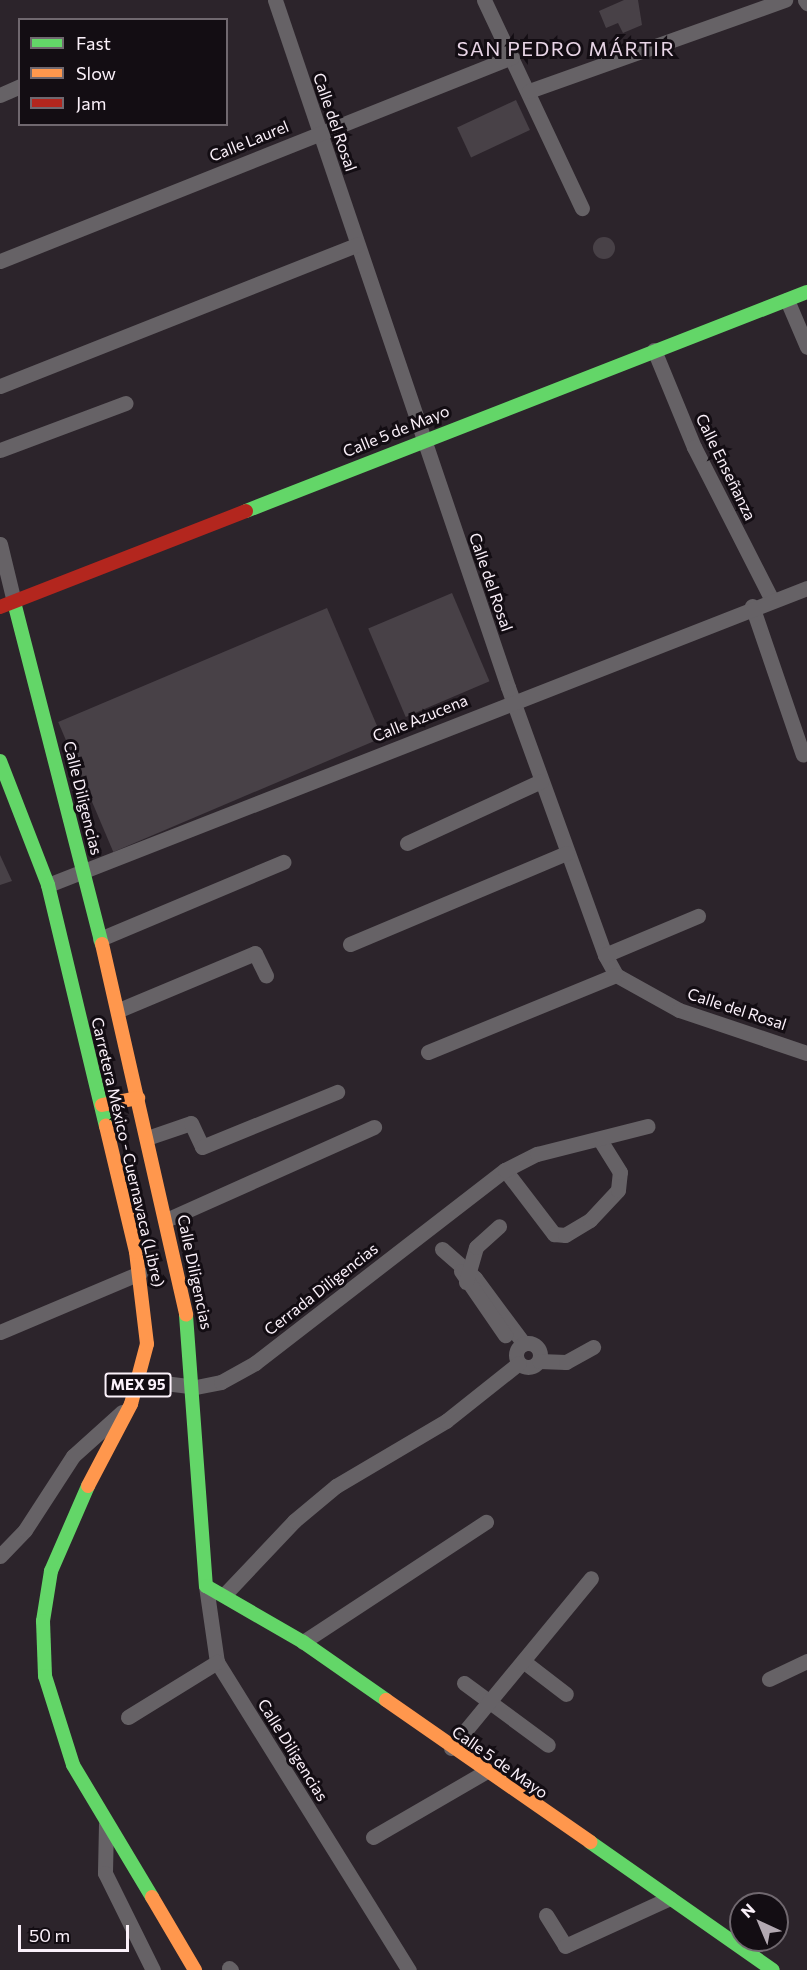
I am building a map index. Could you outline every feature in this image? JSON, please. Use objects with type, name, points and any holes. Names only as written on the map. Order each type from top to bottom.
[{"type":"street","name":"Calle del Rosal","points":[[275,0],[422,438],[541,781],[605,955],[616,975],[679,1010],[807,1053]]},
{"type":"street","points":[[484,0],[529,91],[582,208]]},
{"type":"street","points":[[529,91],[785,0]]},
{"type":"street","name":"Calle Laurel","points":[[0,261],[512,57]]},
{"type":"street","points":[[0,95],[18,87]]},
{"type":"street","points":[[0,386],[357,245]]},
{"type":"street","name":"Calle 5 de Mayo","points":[[7,605],[422,438],[807,292]]},
{"type":"street","points":[[787,300],[807,347]]},
{"type":"street","name":"Calle Enseñanza","points":[[654,350],[694,447],[771,598]]},
{"type":"street","points":[[0,450],[126,403]]},
{"type":"street","name":"Calle Diligencias","points":[[0,544],[7,605],[83,873],[119,1010],[166,1220],[196,1387],[206,1586],[217,1662],[410,1970]]},
{"type":"street","name":"Calle Azucena","points":[[48,885],[771,598],[807,588]]},
{"type":"street","points":[[752,606],[803,755]]},
{"type":"street","name":"Carretera México - Cuernavaca (Libre)","points":[[0,762],[48,885],[140,1273],[147,1344],[140,1380],[131,1404],[59,1548],[43,1621],[50,1705],[73,1765],[106,1824],[195,1970]]},
{"type":"street","points":[[407,843],[541,781]]},
{"type":"street","points":[[350,944],[567,853]]},
{"type":"street","points":[[100,939],[283,862]]},
{"type":"street","points":[[605,955],[698,916]]},
{"type":"street","points":[[119,1010],[255,953],[266,976]]},
{"type":"street","points":[[428,1052],[616,975]]},
{"type":"street","points":[[147,1138],[191,1123],[202,1147],[337,1092]]},
{"type":"street","points":[[102,1105],[138,1098]]},
{"type":"street","name":"Cerrada Diligencias","points":[[140,1380],[196,1387],[221,1382],[255,1363],[505,1170],[537,1154],[600,1140],[648,1126]]},
{"type":"street","points":[[166,1220],[374,1127]]},
{"type":"street","points":[[505,1170],[554,1234],[565,1234],[590,1220],[618,1190],[620,1172],[600,1140]]},
{"type":"street","points":[[465,1277],[476,1246],[499,1226]]},
{"type":"street","points":[[442,1249],[520,1353]]},
{"type":"street","points":[[0,1332],[140,1273]]},
{"type":"street","points":[[226,1593],[294,1521],[336,1486],[446,1421],[520,1353],[538,1347],[539,1361],[566,1362],[593,1347]]},
{"type":"street","points":[[0,1556],[25,1530],[73,1456],[131,1404]]},
{"type":"street","points":[[303,1642],[486,1522]]},
{"type":"street","points":[[451,1748],[591,1578]]},
{"type":"street","name":"Calle 5 de Mayo","points":[[206,1586],[226,1593],[303,1642],[485,1772],[773,1970]]},
{"type":"street","points":[[522,1661],[566,1694]]},
{"type":"street","points":[[769,1679],[807,1661]]},
{"type":"street","points":[[128,1717],[217,1662]]},
{"type":"street","points":[[464,1683],[548,1744]]},
{"type":"street","points":[[373,1837],[485,1772]]},
{"type":"street","points":[[106,1824],[105,1873],[153,1970]]},
{"type":"street","points":[[546,1915],[565,1946],[670,1898]]},
{"type":"building","points":[[624,0],[638,0],[642,25],[623,33],[618,23],[606,28],[599,11]]},
{"type":"building","points":[[516,100],[530,130],[471,157],[457,127]]},
{"type":"building","points":[[604,237],[612,240],[615,248],[612,256],[604,259],[596,256],[593,248],[596,240]]},
{"type":"building","points":[[452,593],[490,681],[406,717],[368,629]]},
{"type":"building","points":[[327,608],[382,738],[113,852],[58,722]]},
{"type":"building","points":[[0,855],[12,881],[0,885]]},
{"type":"traffic: fast","points":[[246,511],[807,292]]},
{"type":"traffic: fast","points":[[14,602],[102,944]]},
{"type":"traffic: fast","points":[[0,761],[48,885],[106,1126]]},
{"type":"traffic: fast","points":[[186,1315],[206,1586],[303,1642],[386,1700]]},
{"type":"traffic: fast","points":[[88,1486],[51,1571],[43,1621],[45,1676],[73,1765],[152,1897]]},
{"type":"traffic: fast","points":[[590,1842],[773,1970]]},
{"type":"traffic: slow","points":[[102,944],[186,1315]]},
{"type":"traffic: slow","points":[[102,1105],[138,1098]]},
{"type":"traffic: slow","points":[[88,1486],[131,1404],[147,1344],[136,1252],[106,1126]]},
{"type":"traffic: slow","points":[[386,1700],[590,1842]]},
{"type":"traffic: slow","points":[[152,1897],[195,1970]]},
{"type":"traffic: jam","points":[[0,607],[246,511]]},
{"type":"district","name":"SAN PEDRO MÁRTIR","points":[[566,48]]}]
